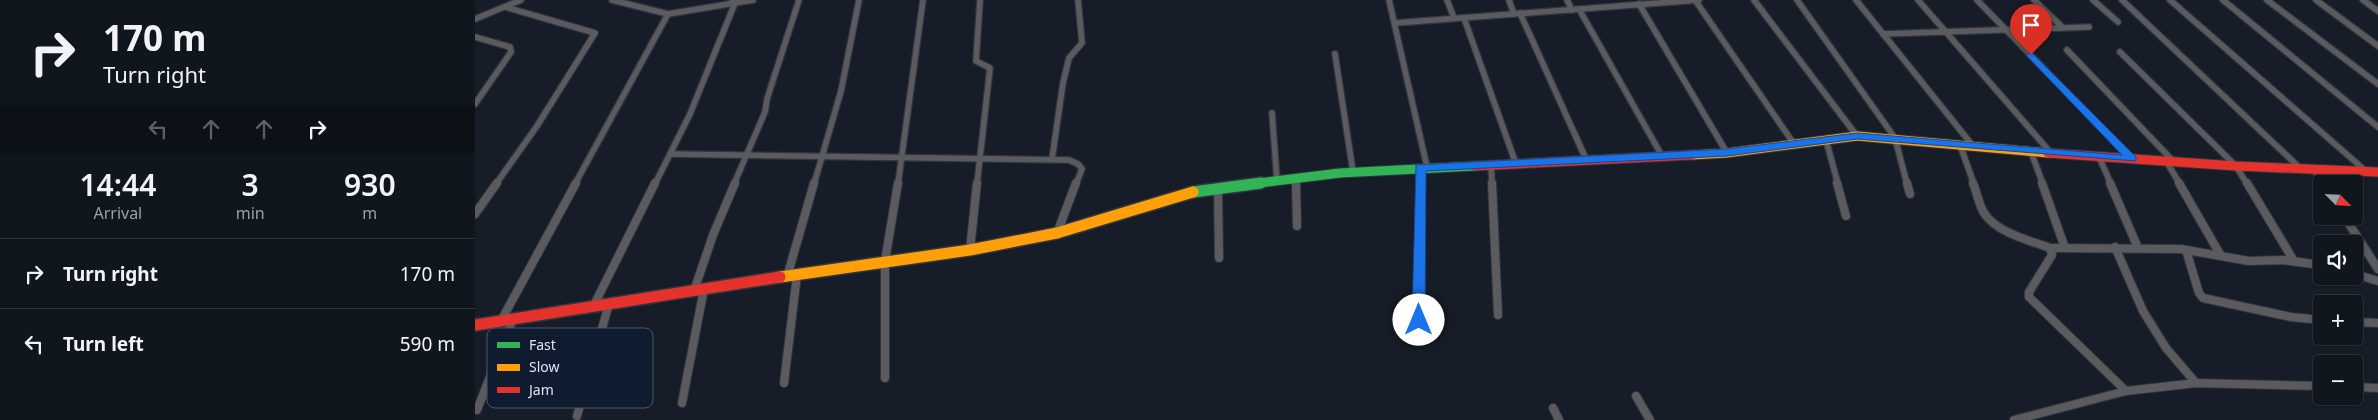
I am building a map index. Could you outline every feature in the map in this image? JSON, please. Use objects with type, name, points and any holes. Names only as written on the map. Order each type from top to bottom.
[{"type":"street","points":[[475,20],[521,0]]},
{"type":"street","points":[[612,0],[668,14],[734,1],[753,0]]},
{"type":"street","points":[[694,291],[713,236],[765,112],[767,99],[799,0]]},
{"type":"street","points":[[785,383],[792,276],[821,156],[841,91],[859,0]]},
{"type":"street","points":[[885,378],[885,261],[902,157],[923,0]]},
{"type":"street","points":[[970,250],[990,68],[976,61],[980,0]]},
{"type":"street","points":[[1052,159],[1063,83],[1069,58],[1082,43],[1078,0]]},
{"type":"street","points":[[1389,0],[1423,167],[1419,320]]},
{"type":"street","points":[[1447,0],[1454,18]]},
{"type":"street","points":[[1509,0],[1517,13],[1586,159]]},
{"type":"street","points":[[1567,0],[1575,9],[1662,156]]},
{"type":"street","points":[[1395,23],[1575,9],[1622,3],[1639,4],[1697,0],[1794,144]]},
{"type":"street","points":[[1754,0],[1857,136]]},
{"type":"street","points":[[1797,0],[1895,138],[1910,194]]},
{"type":"street","points":[[1856,0],[1973,146]]},
{"type":"street","points":[[1918,0],[2051,153]]},
{"type":"street","points":[[1977,0],[2132,159]]},
{"type":"street","points":[[2034,0],[2062,27]]},
{"type":"street","points":[[2093,0],[2118,22]]},
{"type":"street","points":[[2122,0],[2301,169]]},
{"type":"street","points":[[2170,0],[2367,172]]},
{"type":"street","points":[[2223,0],[2378,127]]},
{"type":"street","points":[[2267,0],[2378,84]]},
{"type":"street","points":[[2316,0],[2378,46]]},
{"type":"street","points":[[2363,0],[2378,4]]},
{"type":"street","points":[[2363,0],[2378,11]]},
{"type":"street","points":[[593,307],[690,114],[734,1]]},
{"type":"street","points":[[1639,4],[1727,153]]},
{"type":"street","points":[[475,214],[537,126],[595,33],[505,7]]},
{"type":"street","points":[[501,321],[668,14]]},
{"type":"street","points":[[1464,18],[1516,164]]},
{"type":"street","points":[[1883,34],[2089,26]]},
{"type":"street","points":[[475,37],[510,47],[511,52],[475,104]]},
{"type":"street","points":[[2067,50],[2170,162],[2221,256]]},
{"type":"street","points":[[2120,52],[2236,166],[2294,261]]},
{"type":"street","points":[[1335,54],[1353,172]]},
{"type":"street","points":[[1272,113],[1277,181]]},
{"type":"street","points":[[475,325],[885,261],[970,250],[1057,233],[1184,193],[1353,172],[1727,153],[1857,136],[2031,152],[2170,162],[2378,172]]},
{"type":"street","points":[[1826,140],[1846,216]]},
{"type":"street","points":[[1960,145],[1984,213],[1993,222],[2006,230],[2050,248],[2115,247],[2186,250],[2249,261],[2294,261],[2313,264]]},
{"type":"street","points":[[2031,152],[2065,248]]},
{"type":"street","points":[[670,154],[1069,160],[1078,164],[1082,169],[1057,233]]},
{"type":"street","points":[[2099,157],[2138,248]]},
{"type":"street","points":[[1491,165],[1498,315]]},
{"type":"street","points":[[2314,170],[2317,175]]},
{"type":"street","points":[[1296,179],[1297,226]]},
{"type":"street","points":[[1218,189],[1219,258]]},
{"type":"street","points":[[2350,225],[2378,269]]},
{"type":"street","points":[[2115,247],[2143,311],[2166,348],[2196,382]]},
{"type":"street","points":[[2050,248],[2052,255],[2045,270],[2029,292],[2029,297],[2126,390]]},
{"type":"street","points":[[2186,250],[2199,293],[2203,298],[2291,317],[2313,319]]},
{"type":"street","points":[[2363,277],[2378,281]]},
{"type":"street","points":[[683,403],[704,289]]},
{"type":"street","points":[[602,328],[609,304]]},
{"type":"street","points":[[509,328],[513,319]]},
{"type":"street","points":[[2363,322],[2378,323]]},
{"type":"street","points":[[2014,420],[2126,390],[2196,382],[2313,386]]},
{"type":"street","points":[[477,410],[487,385]]},
{"type":"street","points":[[2363,387],[2378,388]]},
{"type":"street","points":[[1636,396],[1650,420]]},
{"type":"street","points":[[577,416],[579,408]]},
{"type":"street","points":[[1553,408],[1559,420]]},
{"type":"traffic: fast","points":[[1193,192],[1340,173],[1475,166]]},
{"type":"traffic: slow","points":[[1692,155],[1727,153],[1857,136],[2048,153]]},
{"type":"traffic: slow","points":[[780,277],[970,250],[1057,233],[1193,192]]},
{"type":"traffic: jam","points":[[2048,153],[2236,166],[2378,172]]},
{"type":"traffic: jam","points":[[1475,166],[1692,155]]},
{"type":"traffic: jam","points":[[475,325],[780,277]]},
{"type":"route","points":[[1419,320],[1420,168],[1727,153],[1857,136],[1913,139],[2031,152],[2132,159],[2031,55]]}]
